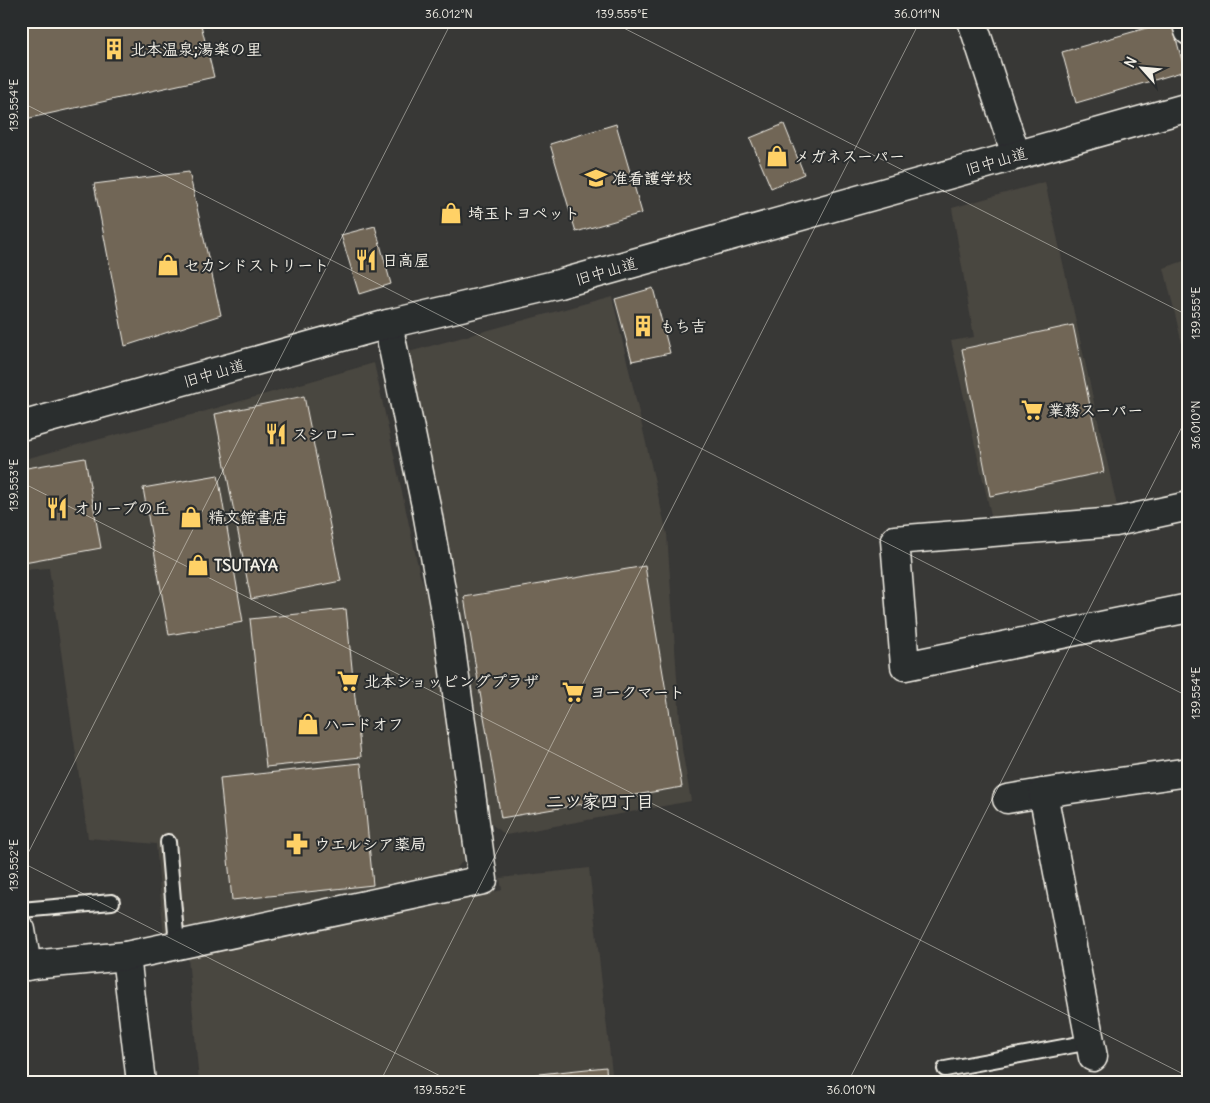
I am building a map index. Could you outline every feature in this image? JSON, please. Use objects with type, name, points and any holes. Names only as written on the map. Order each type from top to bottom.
[{"type":"street","points":[[972,21],[1016,155]]},
{"type":"street","points":[[1186,21],[1189,31]]},
{"type":"street","name":"旧中山道","points":[[21,426],[388,324],[559,284],[1189,107]]},
{"type":"street","points":[[21,930],[24,966],[126,956],[483,880],[448,628],[426,506],[388,324]]},
{"type":"street","points":[[1189,506],[1115,522],[895,540],[905,666],[1189,608]]},
{"type":"street","points":[[1007,799],[1189,772]]},
{"type":"street","points":[[1043,793],[1092,1049]]},
{"type":"street","points":[[126,956],[141,1082]]},
{"type":"lane","points":[[168,842],[177,945]]},
{"type":"lane","points":[[21,910],[112,902]]},
{"type":"lane","points":[[945,1069],[1092,1049]]},
{"type":"shaded area","points":[[1045,182],[1117,506],[992,519],[951,341],[974,337],[952,208]]},
{"type":"shaded area","points":[[1189,259],[1189,373],[1164,268]]},
{"type":"shaded area","points":[[612,296],[667,534],[682,749],[691,801],[506,835],[491,824],[405,353]]},
{"type":"shaded area","points":[[374,363],[420,575],[430,600],[468,853],[455,871],[186,929],[186,934],[164,939],[156,844],[88,838],[49,568],[22,570],[21,460],[206,411]]},
{"type":"shaded area","points":[[589,868],[613,1082],[199,1082],[188,957],[502,890],[500,878]]},
{"type":"building","name":"北本温泉;湯楽の里","points":[[21,21],[200,21],[214,77],[21,120]]},
{"type":"building","points":[[1171,21],[1185,71],[1076,103],[1062,52]]},
{"type":"building","name":"准看護学校","points":[[616,124],[642,213],[576,232],[550,144]]},
{"type":"building","name":"メガネスーパー","points":[[784,124],[804,174],[771,188],[750,138]]},
{"type":"building","points":[[189,172],[221,315],[125,346],[94,184]]},
{"type":"building","name":"日高屋","points":[[375,226],[391,284],[359,294],[341,235]]},
{"type":"building","name":"もち吉","points":[[653,288],[670,353],[632,361],[615,299]]},
{"type":"building","name":"業務スーパー","points":[[1073,325],[1104,472],[990,496],[962,349]]},
{"type":"building","points":[[304,396],[341,581],[251,599],[215,414]]},
{"type":"building","name":"オリーブの丘","points":[[85,458],[101,548],[24,562],[21,546],[21,469]]},
{"type":"building","points":[[218,475],[243,622],[169,635],[143,488]]},
{"type":"building","name":"ヨークマート","points":[[645,566],[682,787],[501,818],[464,597]]},
{"type":"building","points":[[346,609],[361,757],[266,767],[250,619]]},
{"type":"building","points":[[361,763],[373,885],[232,900],[220,778]]},
{"type":"building","points":[[606,1067],[607,1082],[463,1082]]},
{"type":"place","name":"北本温泉;湯楽の里","points":[[114,49]]},
{"type":"place","name":"メガネスーパー","points":[[777,156]]},
{"type":"place","name":"准看護学校","points":[[596,178]]},
{"type":"place","name":"埼玉トヨペット","points":[[451,213]]},
{"type":"place","name":"日高屋","points":[[366,260]]},
{"type":"place","name":"セカンドストリート","points":[[168,265]]},
{"type":"place","name":"もち吉","points":[[643,326]]},
{"type":"place","name":"業務スーパー","points":[[1032,410]]},
{"type":"place","name":"スシロー","points":[[276,434]]},
{"type":"place","name":"オリーブの丘","points":[[57,508]]},
{"type":"place","name":"精文館書店","points":[[191,517]]},
{"type":"place","name":"TSUTAYA","points":[[198,565]]},
{"type":"place","name":"北本ショッピングプラザ","points":[[348,681]]},
{"type":"place","name":"ヨークマート","points":[[573,692]]},
{"type":"place","name":"ハードオフ","points":[[308,724]]},
{"type":"place","name":"ウエルシア薬局","points":[[297,844]]},
{"type":"district","name":"二ツ家四丁目","points":[[600,802]]}]
